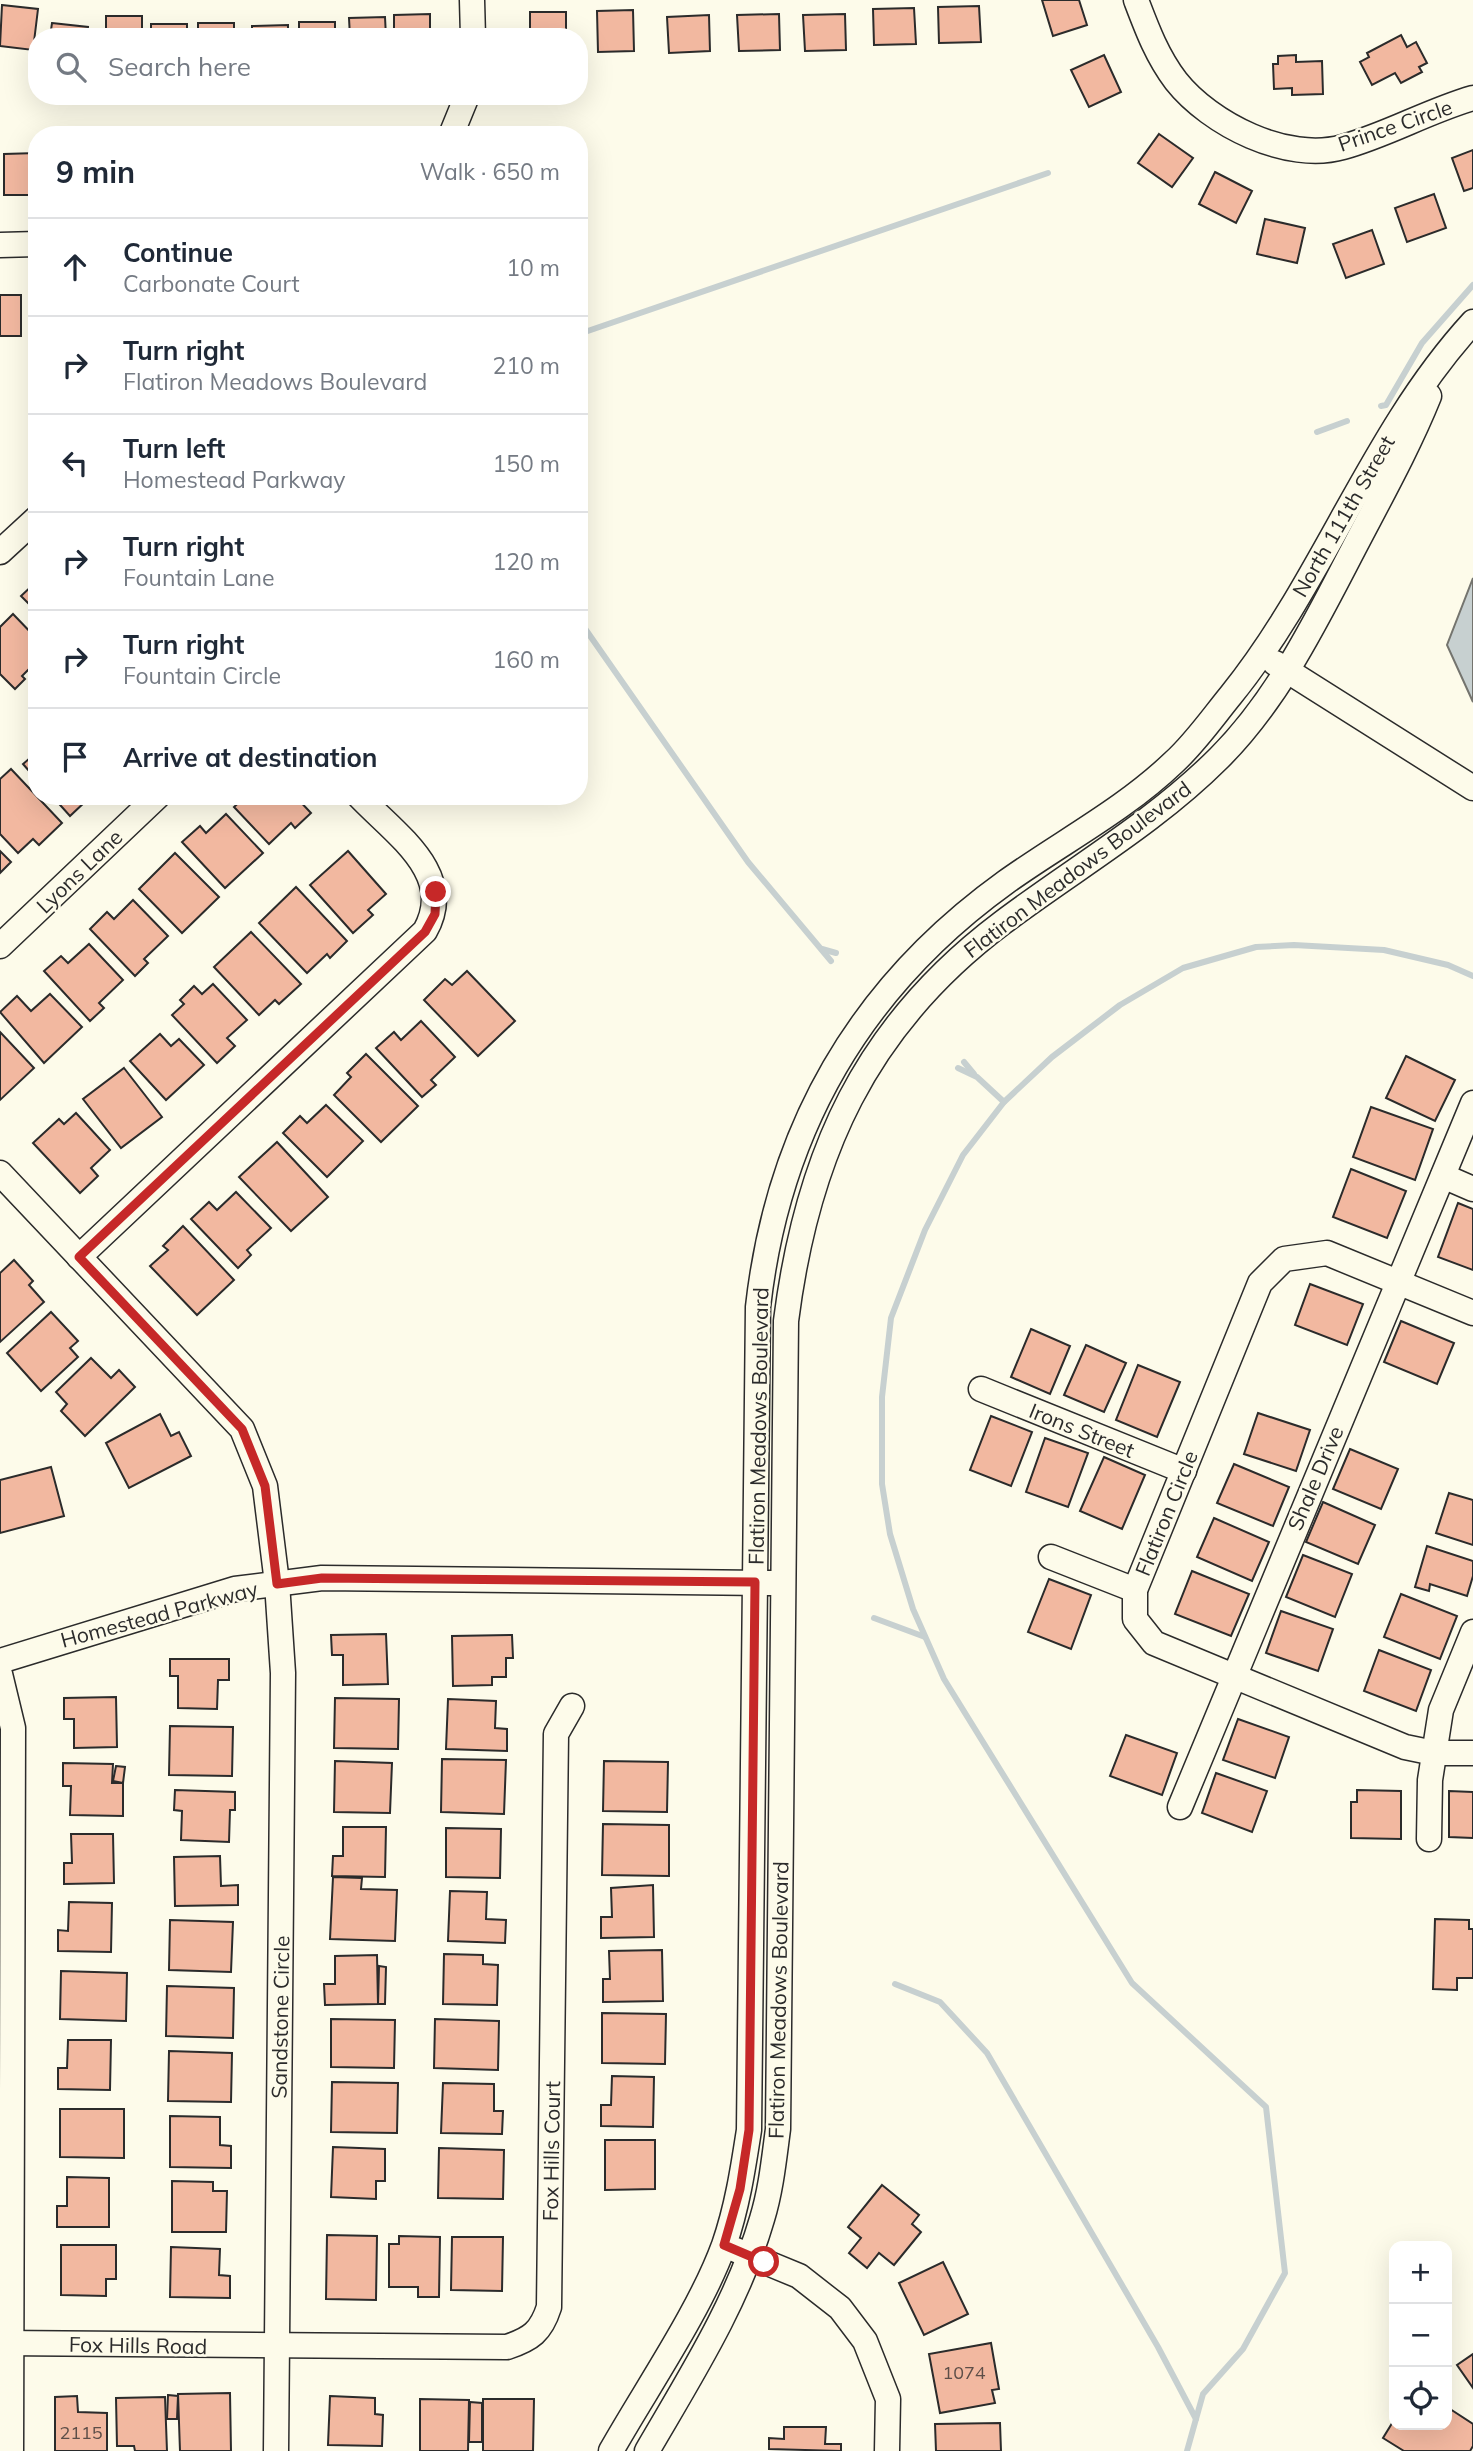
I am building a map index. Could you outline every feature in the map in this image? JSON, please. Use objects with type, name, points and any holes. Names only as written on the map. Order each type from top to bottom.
[{"type":"street","points":[[472,0],[473,28]]},
{"type":"street","name":"Prince Circle","points":[[1136,0],[1153,45],[1177,82],[1210,113],[1238,131],[1289,149],[1340,148],[1473,99]]},
{"type":"street","points":[[455,126],[463,105]]},
{"type":"street","points":[[0,245],[28,244]]},
{"type":"street","name":"North 111th Street","points":[[1263,654],[1396,425],[1473,322]]},
{"type":"street","name":"North 111th Street","points":[[1287,671],[1413,435],[1445,357]]},
{"type":"street","points":[[0,552],[28,526]]},
{"type":"street","points":[[1263,654],[1473,788]]},
{"type":"street","name":"Flatiron Meadows Boulevard","points":[[611,2451],[686,2321],[724,2245],[740,2189],[749,2130],[756,1336],[761,1279],[784,1176],[825,1083],[872,1010],[942,934],[1006,883],[1127,803],[1176,761],[1263,654]]},
{"type":"street","name":"Flatiron Meadows Boulevard","points":[[647,2451],[726,2312],[750,2256],[763,2218],[778,2129],[786,1321],[794,1257],[824,1153],[862,1076],[920,997],[963,954],[1001,924],[1174,800],[1222,756],[1287,671]]},
{"type":"street","name":"Lyons Lane","points":[[0,946],[149,805]]},
{"type":"street","points":[[79,1257],[425,932],[435,914],[436,902],[430,871],[368,805]]},
{"type":"street","name":"Shale Drive","points":[[1180,1807],[1473,1103]]},
{"type":"street","name":"Sandstone Circle","points":[[0,1174],[242,1429],[265,1486],[277,1584],[283,1673],[276,2451]]},
{"type":"street","points":[[1443,1176],[1473,1189]]},
{"type":"street","name":"Flatiron Circle","points":[[1473,1313],[1327,1253],[1284,1259],[1260,1283],[1135,1590],[1135,1619],[1154,1643],[1405,1747],[1434,1753],[1473,1753]]},
{"type":"street","name":"Irons Street","points":[[982,1389],[1184,1471]]},
{"type":"street","points":[[1051,1557],[1135,1590]]},
{"type":"street","name":"Homestead Parkway","points":[[0,1661],[235,1589],[322,1578],[783,1583]]},
{"type":"street","points":[[1429,1839],[1430,1780],[1441,1710],[1473,1632]]},
{"type":"street","points":[[0,1674],[13,1728],[6,2343],[11,2451]]},
{"type":"street","name":"Fox Hills Court","points":[[277,2346],[507,2347],[528,2340],[542,2327],[549,2307],[556,1734],[572,1706]]},
{"type":"street","points":[[724,2245],[799,2276],[840,2308],[865,2341],[888,2399],[887,2451]]},
{"type":"street","name":"Fox Hills Road","points":[[6,2343],[277,2346]]},
{"type":"shaded area","points":[[1473,578],[1473,702],[1447,645]]},
{"type":"building","points":[[1042,0],[1079,0],[1087,25],[1053,36]]},
{"type":"building","points":[[2,5],[38,9],[36,28],[28,28],[28,49],[0,46]]},
{"type":"building","points":[[979,6],[981,42],[939,43],[938,7]]},
{"type":"building","points":[[914,8],[916,44],[874,45],[873,9]]},
{"type":"building","points":[[633,10],[634,51],[598,52],[597,11]]},
{"type":"building","points":[[530,12],[566,12],[566,28],[530,28]]},
{"type":"building","points":[[430,14],[430,28],[394,28],[394,15]]},
{"type":"building","points":[[779,14],[780,50],[739,51],[737,15]]},
{"type":"building","points":[[845,14],[846,50],[805,51],[803,15]]},
{"type":"building","points":[[709,15],[710,51],[669,53],[667,17]]},
{"type":"building","points":[[106,16],[142,16],[142,28],[106,28]]},
{"type":"building","points":[[385,17],[386,28],[350,28],[349,18]]},
{"type":"building","points":[[299,22],[335,22],[335,28],[299,28]]},
{"type":"building","points":[[52,23],[88,27],[88,28],[51,28]]},
{"type":"building","points":[[198,23],[234,23],[234,28],[198,28]]},
{"type":"building","points":[[151,24],[187,24],[187,28],[151,28]]},
{"type":"building","points":[[288,25],[288,28],[252,28]]},
{"type":"building","points":[[1401,35],[1407,47],[1416,42],[1427,63],[1419,67],[1422,72],[1401,83],[1395,73],[1372,85],[1360,62],[1369,57],[1367,53]]},
{"type":"building","points":[[1104,55],[1121,92],[1089,107],[1071,70]]},
{"type":"building","points":[[1296,55],[1296,62],[1322,61],[1323,94],[1292,95],[1292,88],[1274,89],[1273,64],[1278,64],[1278,56]]},
{"type":"building","points":[[1159,134],[1193,158],[1172,187],[1138,163]]},
{"type":"building","points":[[1473,150],[1473,188],[1464,191],[1452,158]]},
{"type":"building","points":[[28,153],[28,195],[4,195],[4,154]]},
{"type":"building","points":[[1215,172],[1252,191],[1236,223],[1199,204]]},
{"type":"building","points":[[1434,194],[1446,228],[1407,242],[1395,208]]},
{"type":"building","points":[[1265,219],[1305,228],[1297,263],[1257,254]]},
{"type":"building","points":[[1372,230],[1384,264],[1346,278],[1333,244]]},
{"type":"building","points":[[0,295],[21,295],[21,336],[0,336]]},
{"type":"building","points":[[28,589],[28,603],[21,596]]},
{"type":"building","points":[[13,614],[28,630],[28,670],[22,676],[25,679],[15,689],[0,674],[0,627]]},
{"type":"building","points":[[11,769],[28,787],[28,805],[45,805],[62,823],[39,845],[33,839],[18,853],[0,834],[0,779]]},
{"type":"building","points":[[60,805],[82,805],[70,816]]},
{"type":"building","points":[[303,805],[311,813],[295,828],[291,823],[269,844],[234,807]]},
{"type":"building","points":[[226,814],[263,853],[225,888],[182,842],[200,826],[206,833]]},
{"type":"building","points":[[0,851],[11,862],[0,873]]},
{"type":"building","points":[[348,851],[386,894],[368,910],[373,915],[353,933],[310,885]]},
{"type":"building","points":[[175,853],[219,897],[182,933],[139,889]]},
{"type":"building","points":[[296,887],[347,941],[330,958],[327,954],[307,973],[259,923]]},
{"type":"building","points":[[133,900],[168,936],[144,959],[148,963],[135,976],[90,929],[107,912],[114,919]]},
{"type":"building","points":[[251,932],[301,984],[279,1004],[275,1000],[259,1015],[214,967]]},
{"type":"building","points":[[89,944],[123,980],[99,1003],[104,1008],[90,1021],[44,971],[61,956],[68,963]]},
{"type":"building","points":[[467,971],[515,1021],[478,1056],[424,1000],[445,979],[452,985]]},
{"type":"building","points":[[213,984],[247,1020],[227,1038],[235,1046],[217,1063],[172,1015],[184,1004],[180,1000],[194,986],[202,994]]},
{"type":"building","points":[[50,994],[82,1027],[44,1063],[0,1012],[17,996],[31,1011]]},
{"type":"building","points":[[421,1021],[455,1057],[431,1080],[436,1085],[422,1097],[376,1048],[394,1032],[401,1040]]},
{"type":"building","points":[[0,1032],[34,1068],[0,1100]]},
{"type":"building","points":[[160,1034],[171,1046],[179,1039],[204,1065],[166,1100],[130,1061]]},
{"type":"building","points":[[366,1054],[418,1106],[381,1142],[334,1095],[351,1077],[347,1073]]},
{"type":"building","points":[[1406,1056],[1455,1080],[1435,1121],[1386,1098]]},
{"type":"building","points":[[124,1068],[162,1117],[121,1148],[83,1099]]},
{"type":"building","points":[[326,1105],[363,1141],[327,1177],[283,1133],[300,1116],[307,1123]]},
{"type":"building","points":[[1371,1107],[1433,1129],[1415,1180],[1353,1157]]},
{"type":"building","points":[[76,1113],[110,1150],[91,1168],[98,1176],[80,1193],[33,1143],[59,1119],[64,1124]]},
{"type":"building","points":[[277,1142],[328,1197],[291,1231],[239,1177]]},
{"type":"building","points":[[1351,1169],[1406,1191],[1387,1238],[1333,1217]]},
{"type":"building","points":[[236,1192],[271,1228],[247,1250],[251,1255],[238,1268],[191,1219],[209,1202],[217,1210]]},
{"type":"building","points":[[1458,1203],[1473,1209],[1473,1270],[1438,1257]]},
{"type":"building","points":[[183,1226],[234,1280],[197,1315],[150,1266],[168,1250],[163,1246]]},
{"type":"building","points":[[14,1260],[33,1281],[29,1285],[44,1302],[0,1342],[0,1273]]},
{"type":"building","points":[[1310,1284],[1363,1304],[1347,1345],[1295,1325]]},
{"type":"building","points":[[51,1312],[78,1341],[70,1348],[78,1357],[41,1391],[7,1353]]},
{"type":"building","points":[[1401,1321],[1454,1343],[1437,1384],[1384,1362]]},
{"type":"building","points":[[1031,1329],[1070,1346],[1050,1394],[1011,1377]]},
{"type":"building","points":[[1086,1345],[1126,1363],[1104,1412],[1064,1395]]},
{"type":"building","points":[[91,1358],[111,1378],[119,1370],[135,1387],[85,1436],[61,1411],[67,1404],[56,1392]]},
{"type":"building","points":[[1138,1365],[1180,1382],[1157,1437],[1116,1420]]},
{"type":"building","points":[[1258,1413],[1310,1430],[1296,1471],[1244,1454]]},
{"type":"building","points":[[160,1414],[171,1436],[179,1432],[191,1456],[129,1488],[106,1443]]},
{"type":"building","points":[[991,1416],[1032,1432],[1011,1486],[970,1470]]},
{"type":"building","points":[[1045,1438],[1088,1453],[1068,1507],[1026,1492]]},
{"type":"building","points":[[1350,1449],[1398,1469],[1381,1509],[1333,1489]]},
{"type":"building","points":[[1104,1457],[1145,1475],[1122,1529],[1080,1511]]},
{"type":"building","points":[[1234,1464],[1289,1487],[1273,1526],[1217,1503]]},
{"type":"building","points":[[51,1467],[64,1516],[0,1533],[0,1480]]},
{"type":"building","points":[[1449,1493],[1473,1500],[1473,1545],[1436,1533]]},
{"type":"building","points":[[1323,1502],[1375,1525],[1358,1564],[1306,1542]]},
{"type":"building","points":[[1214,1518],[1269,1542],[1252,1581],[1197,1557]]},
{"type":"building","points":[[1427,1546],[1473,1561],[1473,1576],[1467,1596],[1430,1584],[1429,1591],[1415,1587]]},
{"type":"building","points":[[1303,1555],[1352,1574],[1335,1617],[1286,1597]]},
{"type":"building","points":[[1192,1571],[1249,1594],[1231,1636],[1175,1614]]},
{"type":"building","points":[[1049,1579],[1091,1595],[1071,1649],[1028,1632]]},
{"type":"building","points":[[1401,1594],[1457,1616],[1440,1659],[1384,1637]]},
{"type":"building","points":[[1281,1611],[1333,1629],[1318,1671],[1266,1653]]},
{"type":"building","points":[[386,1634],[388,1684],[343,1685],[343,1655],[332,1655],[331,1635]]},
{"type":"building","points":[[512,1635],[513,1658],[506,1658],[506,1677],[492,1677],[492,1685],[453,1686],[452,1636]]},
{"type":"building","points":[[1379,1650],[1431,1670],[1416,1711],[1364,1691]]},
{"type":"building","points":[[170,1659],[229,1659],[229,1680],[218,1680],[217,1709],[178,1708],[178,1676],[170,1676]]},
{"type":"building","points":[[116,1697],[117,1747],[74,1748],[74,1719],[64,1719],[64,1698]]},
{"type":"building","points":[[335,1698],[399,1699],[398,1749],[334,1748]]},
{"type":"building","points":[[448,1699],[496,1701],[495,1728],[507,1729],[507,1751],[446,1749]]},
{"type":"building","points":[[1238,1719],[1289,1737],[1275,1778],[1223,1760]]},
{"type":"building","points":[[170,1726],[233,1727],[232,1776],[169,1775]]},
{"type":"building","points":[[1126,1735],[1177,1753],[1162,1795],[1110,1776]]},
{"type":"building","points":[[442,1759],[506,1760],[504,1814],[441,1812]]},
{"type":"building","points":[[335,1761],[392,1763],[390,1813],[334,1812]]},
{"type":"building","points":[[604,1761],[668,1762],[667,1812],[603,1811]]},
{"type":"building","points":[[63,1763],[113,1764],[112,1783],[123,1783],[123,1816],[70,1815],[71,1786],[63,1786]]},
{"type":"building","points":[[116,1766],[125,1767],[123,1783],[113,1781]]},
{"type":"building","points":[[1216,1773],[1267,1791],[1252,1832],[1202,1813]]},
{"type":"building","points":[[175,1790],[235,1792],[235,1810],[230,1810],[229,1842],[181,1840],[182,1811],[174,1810]]},
{"type":"building","points":[[1357,1790],[1401,1791],[1401,1839],[1351,1838],[1351,1802],[1357,1802]]},
{"type":"building","points":[[1449,1791],[1473,1792],[1473,1838],[1449,1837]]},
{"type":"building","points":[[603,1824],[669,1825],[669,1876],[602,1875]]},
{"type":"building","points":[[343,1827],[386,1827],[385,1877],[332,1876],[333,1856],[343,1856]]},
{"type":"building","points":[[446,1828],[501,1829],[500,1878],[446,1877]]},
{"type":"building","points":[[71,1834],[113,1834],[114,1883],[64,1884],[64,1863],[72,1863]]},
{"type":"building","points":[[220,1856],[221,1886],[238,1885],[238,1905],[175,1906],[174,1857]]},
{"type":"building","points":[[333,1877],[362,1878],[361,1889],[397,1890],[395,1941],[330,1939]]},
{"type":"building","points":[[653,1885],[654,1937],[601,1938],[601,1917],[612,1917],[611,1888]]},
{"type":"building","points":[[450,1891],[487,1892],[486,1919],[506,1920],[505,1943],[448,1941]]},
{"type":"building","points":[[69,1902],[112,1903],[111,1952],[58,1951],[58,1930],[68,1931]]},
{"type":"building","points":[[1435,1919],[1469,1920],[1469,1929],[1473,1929],[1473,1978],[1457,1978],[1457,1990],[1433,1989]]},
{"type":"building","points":[[170,1920],[233,1922],[231,1972],[169,1970]]},
{"type":"building","points":[[662,1950],[663,2001],[603,2002],[603,1979],[610,1979],[609,1951]]},
{"type":"building","points":[[444,1954],[483,1955],[483,1964],[498,1965],[497,2005],[443,2004]]},
{"type":"building","points":[[377,1955],[378,2004],[325,2005],[324,1984],[335,1984],[335,1956]]},
{"type":"building","points":[[379,1966],[386,1967],[385,2004],[378,2004]]},
{"type":"building","points":[[61,1971],[127,1973],[126,2021],[60,2019]]},
{"type":"building","points":[[167,1986],[234,1988],[233,2038],[166,2036]]},
{"type":"building","points":[[602,2013],[666,2014],[665,2064],[602,2063]]},
{"type":"building","points":[[331,2019],[395,2020],[394,2068],[331,2067]]},
{"type":"building","points":[[435,2019],[499,2021],[498,2070],[434,2068]]},
{"type":"building","points":[[68,2040],[111,2040],[110,2090],[58,2089],[58,2068],[67,2068]]},
{"type":"building","points":[[169,2051],[232,2053],[231,2102],[168,2101]]},
{"type":"building","points":[[612,2076],[654,2077],[653,2127],[601,2126],[601,2105],[611,2105]]},
{"type":"building","points":[[332,2082],[398,2083],[397,2133],[331,2132]]},
{"type":"building","points":[[443,2083],[494,2084],[494,2111],[503,2111],[502,2134],[441,2133]]},
{"type":"building","points":[[60,2109],[124,2109],[124,2158],[60,2157]]},
{"type":"building","points":[[170,2116],[220,2117],[220,2145],[231,2146],[231,2168],[170,2167]]},
{"type":"building","points":[[605,2140],[655,2140],[655,2189],[605,2190]]},
{"type":"building","points":[[333,2147],[385,2149],[385,2181],[376,2181],[376,2199],[331,2197]]},
{"type":"building","points":[[439,2148],[504,2150],[503,2199],[438,2198]]},
{"type":"building","points":[[67,2177],[109,2178],[109,2227],[57,2227],[57,2206],[67,2206]]},
{"type":"building","points":[[172,2181],[213,2182],[213,2191],[227,2191],[226,2232],[172,2232]]},
{"type":"building","points":[[882,2185],[919,2215],[912,2224],[921,2232],[894,2265],[879,2253],[867,2268],[849,2253],[861,2238],[848,2227]]},
{"type":"building","points":[[327,2235],[377,2236],[376,2300],[326,2299]]},
{"type":"building","points":[[399,2236],[440,2237],[439,2297],[418,2297],[418,2287],[389,2287],[389,2244],[399,2244]]},
{"type":"building","points":[[452,2237],[503,2237],[502,2291],[451,2290]]},
{"type":"building","points":[[61,2245],[116,2245],[116,2279],[106,2279],[106,2296],[61,2295]]},
{"type":"building","points":[[171,2247],[220,2249],[219,2275],[230,2276],[230,2298],[170,2297]]},
{"type":"building","points":[[943,2262],[968,2314],[924,2335],[899,2283]]},
{"type":"building","points":[[991,2343],[999,2389],[992,2390],[995,2403],[940,2413],[929,2354]]},
{"type":"building","points":[[1473,2354],[1473,2388],[1457,2365]]},
{"type":"building","points":[[230,2393],[231,2451],[180,2451],[178,2394]]},
{"type":"building","points":[[168,2395],[178,2396],[177,2419],[167,2419]]},
{"type":"building","points":[[77,2396],[78,2412],[107,2413],[107,2451],[55,2451],[55,2397]]},
{"type":"building","points":[[330,2396],[375,2398],[375,2414],[383,2415],[382,2446],[328,2445]]},
{"type":"building","points":[[165,2397],[167,2451],[135,2451],[134,2446],[117,2446],[116,2398]]},
{"type":"building","points":[[420,2399],[469,2400],[468,2451],[420,2451]]},
{"type":"building","points":[[483,2399],[534,2399],[533,2451],[483,2451]]},
{"type":"building","points":[[470,2402],[482,2403],[482,2442],[469,2442]]},
{"type":"building","points":[[1452,2410],[1473,2424],[1473,2446],[1470,2451],[1404,2451],[1383,2438],[1389,2428],[1452,2430]]},
{"type":"building","points":[[1000,2423],[1001,2451],[936,2451],[935,2424]]},
{"type":"building","points":[[784,2427],[826,2427],[825,2444],[841,2444],[841,2451],[769,2449],[769,2438],[784,2439]]},
{"type":"waterway","points":[[588,331],[1048,173]]},
{"type":"waterway","points":[[1381,406],[1386,405],[1422,343],[1473,285]]},
{"type":"waterway","points":[[1317,432],[1347,421]]},
{"type":"waterway","points":[[588,633],[748,862],[831,961]]},
{"type":"waterway","points":[[1004,1102],[1052,1057],[1120,1005],[1183,968],[1256,947],[1294,945],[1384,950],[1448,965],[1473,976]]},
{"type":"waterway","points":[[822,949],[836,953]]},
{"type":"waterway","points":[[964,1062],[974,1074]]},
{"type":"waterway","points":[[958,1068],[977,1077],[1004,1102],[963,1155],[925,1230],[891,1318],[882,1397],[882,1484],[890,1534],[913,1609],[944,1679],[1132,1983],[1266,2107],[1285,2273],[1243,2349],[1203,2394],[1187,2451]]},
{"type":"waterway","points":[[874,1618],[925,1637]]},
{"type":"waterway","points":[[895,1984],[940,2002],[987,2053],[1158,2347],[1196,2419]]},
{"type":"route","points":[[436,892],[435,914],[425,932],[79,1257],[242,1429],[265,1486],[277,1584],[322,1578],[755,1582],[752,2068],[749,2130],[740,2189],[724,2245],[764,2262]]}]
